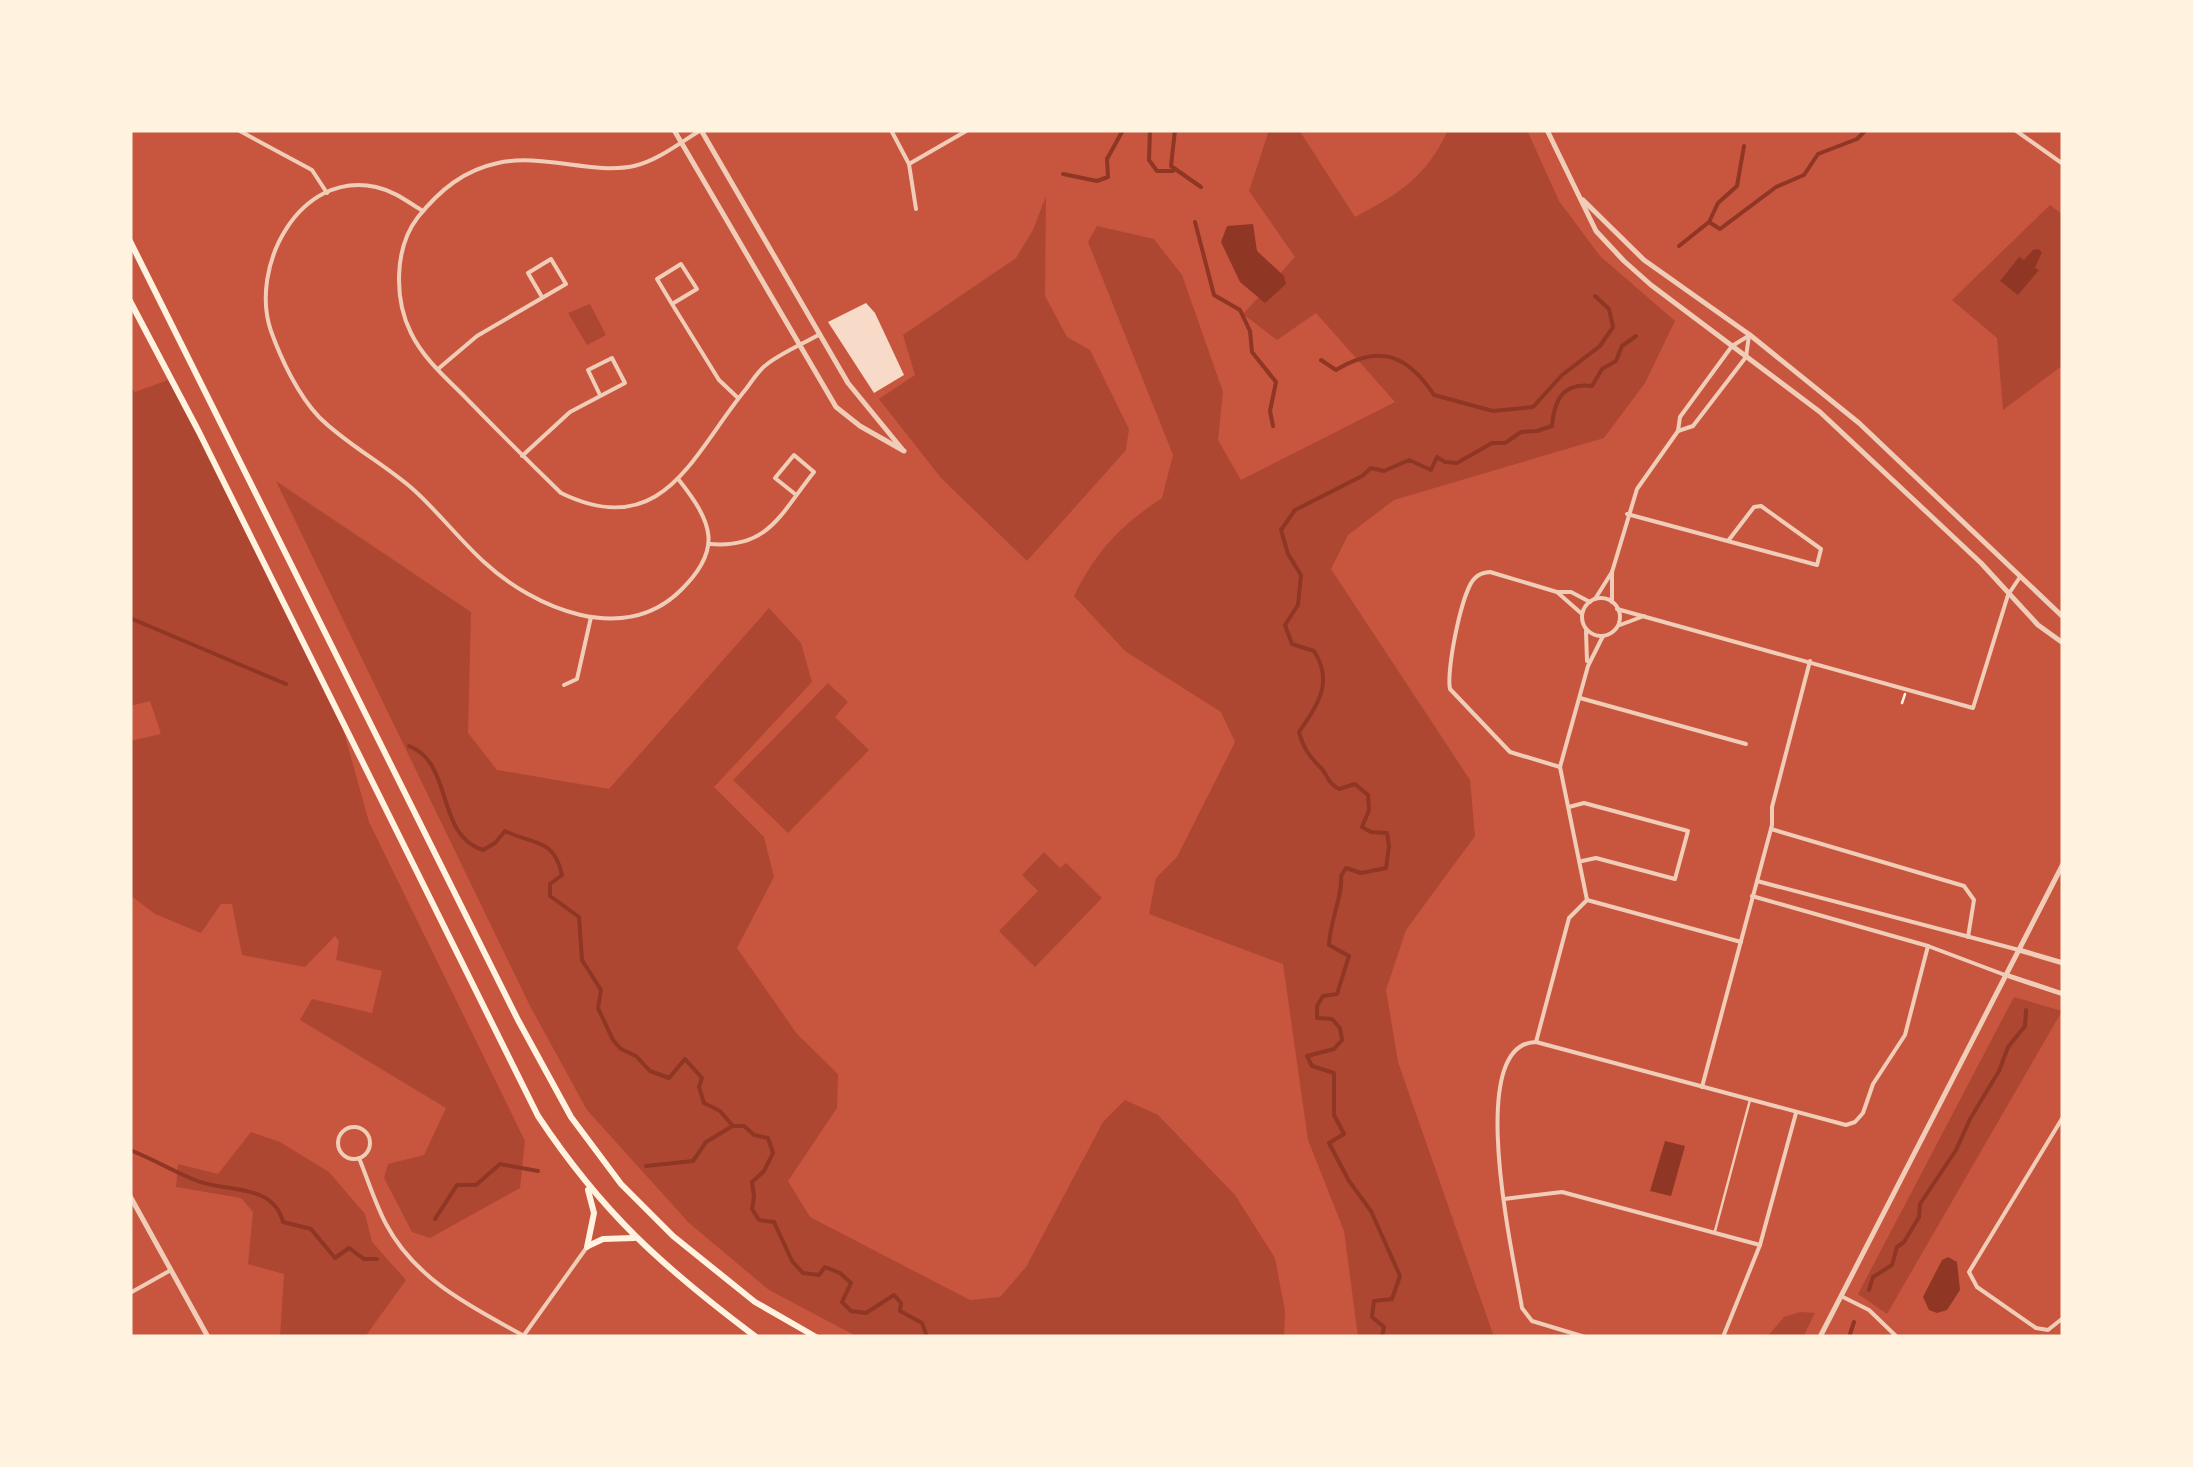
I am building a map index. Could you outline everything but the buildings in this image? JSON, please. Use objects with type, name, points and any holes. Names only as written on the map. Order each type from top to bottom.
[{"type":"main road","points":[[130,242],[518,1020],[571,1117],[621,1184],[672,1236],[755,1302],[816,1337]]},
{"type":"main road","points":[[130,301],[199,432],[538,1116],[586,1184],[634,1238],[682,1282],[756,1337]]},
{"type":"main road","points":[[586,1184],[594,1213],[587,1247]]},
{"type":"main road","points":[[587,1247],[603,1239],[634,1238]]},
{"type":"street","points":[[238,130],[312,170],[327,193]]},
{"type":"street","points":[[674,130],[681,142],[800,346],[836,407],[886,444],[904,451],[848,383],[820,334],[701,130],[681,142],[634,166],[521,160],[498,162],[462,175],[423,211],[412,225],[405,246],[399,289],[402,312],[411,333],[438,369],[561,493],[598,506],[641,504],[679,480],[765,366],[800,346],[820,334]]},
{"type":"street","points":[[891,130],[910,164],[916,210]]},
{"type":"street","points":[[910,164],[968,130]]},
{"type":"street","points":[[1547,130],[1596,232],[1624,260],[1650,285],[1820,412],[1981,563],[2038,624],[2063,643]]},
{"type":"street","points":[[2015,130],[2063,164]]},
{"type":"street","points":[[423,211],[394,192],[374,186],[350,186],[327,193],[299,212],[282,233],[270,258],[265,291],[272,332],[302,394],[320,417],[415,490],[506,580],[563,611],[592,618],[622,620],[644,615],[666,604],[688,583],[710,544],[710,529],[679,480]]},
{"type":"street","points":[[1575,192],[1644,260],[1750,335],[1859,422],[2063,617]]},
{"type":"street","points":[[438,369],[477,336],[566,284],[552,259],[528,273],[542,297]]},
{"type":"street","points":[[672,304],[696,289],[681,264],[656,279],[719,380],[739,398]]},
{"type":"street","points":[[1612,603],[1612,572],[1636,488],[1678,431],[1680,417],[1732,346],[1750,335]]},
{"type":"street","points":[[1678,431],[1694,426],[1746,357],[1750,335]]},
{"type":"street","points":[[522,456],[570,412],[625,383],[612,358],[588,370],[600,395]]},
{"type":"street","points":[[710,544],[744,544],[757,538],[796,494],[814,472],[794,455],[775,478],[796,494]]},
{"type":"street","points":[[1627,514],[1728,542],[1816,565],[1821,549],[1761,506],[1754,507],[1728,542]]},
{"type":"street","points":[[1560,767],[1520,758],[1497,743],[1454,696],[1448,681],[1456,636],[1475,578],[1490,572],[1556,592],[1571,592],[1974,708],[2008,595],[2020,577]]},
{"type":"street","points":[[1582,614],[1612,572]]},
{"type":"street","points":[[1556,592],[1582,614],[1588,666]]},
{"type":"street","points":[[1617,608],[1618,626]]},
{"type":"street","points":[[1587,900],[1560,767],[1588,666],[1603,636],[1648,615]]},
{"type":"street","points":[[564,686],[577,680],[592,618]]},
{"type":"street","points":[[1586,630],[1603,636]]},
{"type":"street","points":[[1702,1087],[1810,661]]},
{"type":"street","points":[[1580,698],[1746,744]]},
{"type":"street","points":[[1569,808],[1584,803],[1688,831],[1675,879],[1596,858],[1581,862]]},
{"type":"street","points":[[1770,829],[1964,886],[1974,900],[1968,937]]},
{"type":"street","points":[[1820,1337],[2063,864]]},
{"type":"street","points":[[1757,881],[2063,964]]},
{"type":"street","points":[[1752,896],[1928,946],[2063,994]]},
{"type":"street","points":[[1587,900],[1740,942]]},
{"type":"street","points":[[1536,1042],[1569,918],[1587,900]]},
{"type":"street","points":[[1585,1337],[1532,1321],[1524,1314],[1504,1199],[1497,1111],[1500,1086],[1512,1050],[1536,1042],[1846,1125],[1855,1122],[1863,1112],[1873,1084],[1905,1035],[1928,946]]},
{"type":"street","points":[[1723,1337],[1760,1245],[1796,1113]]},
{"type":"street","points":[[2063,1118],[1970,1272],[1977,1287],[2036,1328],[2048,1330],[2063,1318]]},
{"type":"street","points":[[351,1128],[361,1129],[368,1137],[368,1152],[359,1158],[349,1158],[339,1148],[339,1138],[351,1128]]},
{"type":"street","points":[[359,1158],[388,1228],[412,1259],[460,1300],[525,1336],[587,1247]]},
{"type":"street","points":[[1504,1199],[1562,1192],[1760,1245]]},
{"type":"street","points":[[130,1196],[208,1337]]},
{"type":"street","points":[[130,1293],[171,1270]]},
{"type":"street","points":[[1841,1296],[1868,1310],[1897,1337]]},
{"type":"lane","points":[[1715,1233],[1750,1100]]},
{"type":"shaded area","points":[[1269,130],[1299,130],[1355,217],[1421,172],[1448,130],[1527,130],[1559,201],[1600,256],[1675,321],[1645,383],[1604,438],[1394,500],[1348,535],[1331,569],[1470,780],[1475,836],[1406,930],[1386,990],[1398,1062],[1494,1337],[1358,1337],[1344,1231],[1308,1140],[1283,964],[1149,914],[1156,878],[1177,857],[1235,742],[1221,712],[1125,651],[1074,596],[1111,540],[1162,498],[1173,455],[1088,242],[1097,226],[1154,239],[1182,275],[1223,392],[1218,440],[1241,480],[1395,402],[1316,313],[1277,340],[1243,314],[1295,257],[1249,191]]},
{"type":"shaded area","points":[[1046,196],[1045,296],[1067,337],[1090,350],[1129,429],[1126,450],[1027,561],[941,478],[879,399],[915,375],[903,335],[1016,258],[1033,230]]},
{"type":"shaded area","points":[[2050,205],[2063,215],[2063,365],[2003,410],[1997,338],[1952,300]]},
{"type":"shaded area","points":[[1253,224],[1257,251],[1284,276],[1286,284],[1265,303],[1240,282],[1221,242],[1227,226]]},
{"type":"shaded area","points":[[2038,249],[2042,252],[2035,268],[2039,270],[2018,295],[2000,281],[2019,257],[2024,260]]},
{"type":"shaded area","points":[[590,304],[606,335],[587,345],[568,313]]},
{"type":"shaded area","points":[[171,379],[343,729],[369,822],[525,1141],[520,1188],[430,1238],[412,1232],[384,1178],[388,1164],[424,1155],[446,1108],[300,1020],[312,999],[372,1013],[382,971],[336,960],[339,941],[335,936],[305,967],[242,955],[232,904],[221,904],[201,933],[155,914],[130,895],[130,741],[161,734],[150,701],[130,706],[130,387],[135,392]]},
{"type":"shaded area","points":[[276,481],[471,612],[468,733],[497,770],[609,789],[769,608],[801,643],[812,682],[714,787],[764,837],[774,877],[737,948],[797,1034],[838,1074],[837,1108],[788,1181],[810,1217],[970,1300],[1000,1297],[1026,1267],[1103,1122],[1125,1100],[1158,1115],[1235,1195],[1275,1258],[1285,1311],[1284,1337],[858,1337],[769,1290],[689,1223],[587,1110],[530,1006]]},
{"type":"shaded area","points":[[828,683],[848,702],[835,717],[869,750],[788,833],[733,780]]},
{"type":"shaded area","points":[[1044,852],[1060,868],[1066,863],[1102,898],[1035,967],[999,931],[1038,891],[1022,875]]},
{"type":"shaded area","points":[[2014,997],[2062,1011],[1887,1314],[1858,1294]]},
{"type":"shaded area","points":[[251,1132],[280,1142],[329,1172],[365,1214],[372,1242],[406,1280],[365,1337],[280,1337],[284,1274],[248,1264],[253,1212],[241,1198],[176,1187],[178,1164],[218,1174]]},
{"type":"shaded area","points":[[1665,1141],[1685,1146],[1671,1196],[1650,1191]]},
{"type":"shaded area","points":[[1948,1257],[1957,1262],[1960,1290],[1947,1310],[1937,1313],[1929,1310],[1923,1297],[1942,1260]]},
{"type":"shaded area","points":[[1815,1313],[1803,1337],[1767,1337],[1784,1317]]},
{"type":"waterway","points":[[1063,174],[1097,181],[1108,177],[1107,159],[1123,130]]},
{"type":"waterway","points":[[1150,130],[1149,160],[1157,171],[1173,171]]},
{"type":"waterway","points":[[1175,130],[1171,166],[1201,187]]},
{"type":"waterway","points":[[1679,246],[1709,222],[1720,229],[1776,187],[1804,175],[1818,154],[1857,139],[1866,130]]},
{"type":"waterway","points":[[1710,220],[1718,203],[1737,186],[1744,146]]},
{"type":"waterway","points":[[1195,222],[1214,295],[1240,310],[1250,331],[1252,352],[1276,382],[1270,411],[1273,426]]},
{"type":"waterway","points":[[1321,360],[1336,370],[1366,357],[1391,357],[1413,370],[1434,395],[1493,411],[1533,407],[1562,375],[1600,346],[1613,327],[1609,309],[1595,296]]},
{"type":"waterway","points":[[1382,1337],[1384,1327],[1372,1317],[1374,1301],[1392,1299],[1400,1276],[1371,1211],[1329,1143],[1344,1134],[1334,1115],[1334,1073],[1312,1066],[1307,1056],[1334,1049],[1342,1040],[1340,1028],[1332,1019],[1317,1018],[1317,1006],[1323,996],[1337,994],[1349,956],[1329,945],[1341,876],[1346,868],[1361,873],[1386,868],[1389,846],[1387,833],[1362,827],[1369,810],[1368,795],[1355,784],[1339,789],[1333,785],[1301,738],[1299,732],[1321,693],[1323,673],[1314,651],[1292,644],[1285,625],[1298,605],[1301,575],[1288,554],[1281,530],[1295,510],[1371,468],[1384,471],[1409,460],[1431,470],[1437,457],[1457,463],[1492,443],[1505,443],[1521,432],[1552,426],[1562,395],[1574,387],[1592,386],[1602,369],[1616,361],[1622,346],[1636,336]]},
{"type":"waterway","points":[[130,618],[286,684]]},
{"type":"waterway","points":[[409,746],[433,767],[450,815],[468,842],[483,850],[505,831],[541,844],[554,854],[562,875],[550,884],[550,896],[579,917],[582,960],[601,990],[598,1008],[621,1049],[636,1056],[650,1071],[669,1078],[685,1059],[702,1078],[699,1087],[704,1103],[720,1111],[733,1126],[744,1126],[754,1135],[768,1138],[773,1153],[764,1171],[752,1182],[752,1209],[759,1220],[774,1222],[792,1261],[803,1273],[819,1275],[825,1267],[840,1273],[851,1283],[842,1302],[851,1311],[866,1313],[894,1295],[901,1303],[900,1311],[922,1323],[927,1337]]},
{"type":"waterway","points":[[1869,1290],[1873,1277],[1892,1265],[1897,1247],[1919,1217],[1920,1204],[1956,1150],[2008,1047],[2025,1026],[2026,1010]]},
{"type":"waterway","points":[[646,1166],[693,1161],[706,1142],[731,1127]]},
{"type":"waterway","points":[[130,1150],[195,1180],[269,1200],[283,1222],[311,1229],[335,1258],[349,1248],[364,1259],[377,1259]]},
{"type":"waterway","points":[[435,1219],[457,1185],[476,1185],[500,1164],[538,1171]]},
{"type":"waterway","points":[[1849,1337],[1854,1322]]}]
